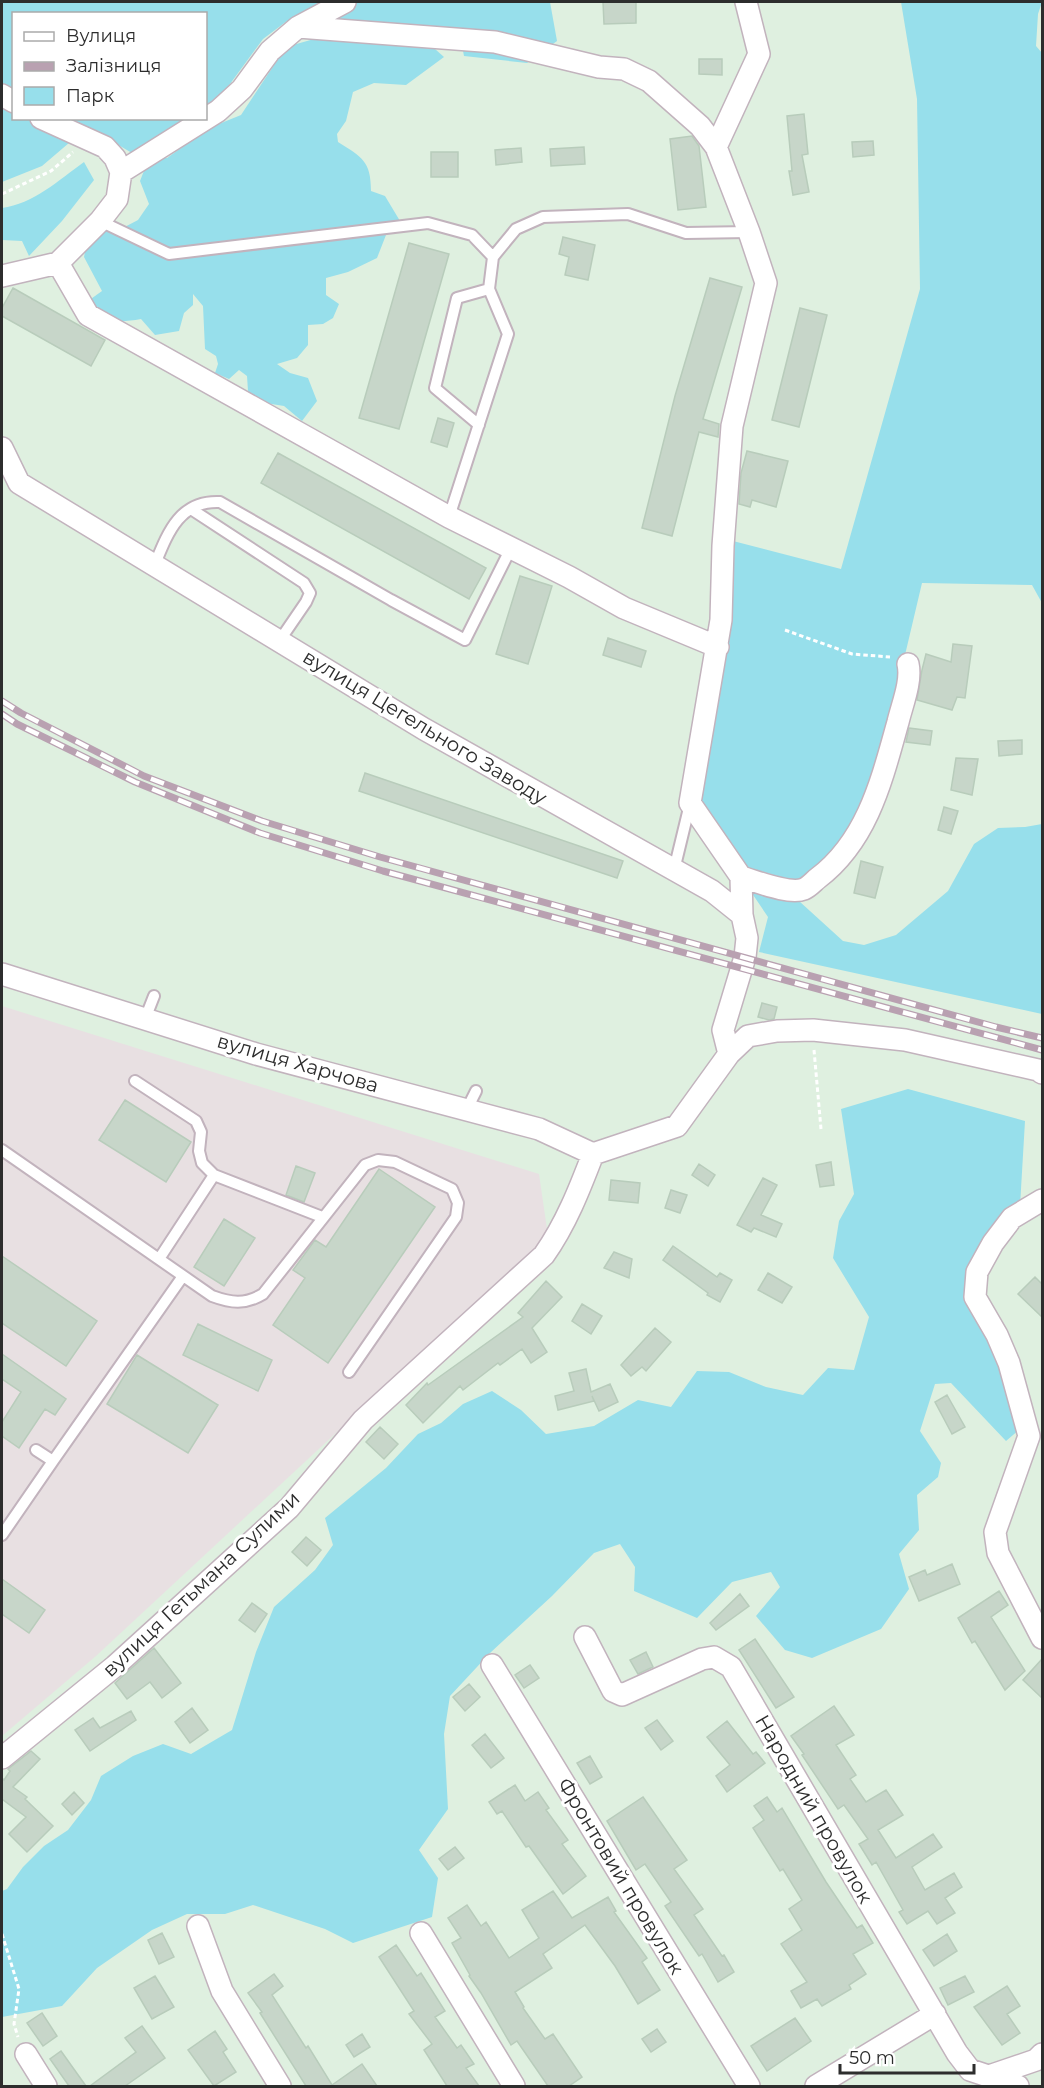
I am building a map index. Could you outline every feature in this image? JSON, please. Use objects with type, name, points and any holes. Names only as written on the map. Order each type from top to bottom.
[{"type":"street","points":[[207,118],[242,89],[270,51],[298,27],[345,2]]},
{"type":"street","points":[[716,147],[759,54],[746,2]]},
{"type":"street","points":[[298,27],[495,42],[599,67],[624,69],[650,81],[700,126],[716,147],[766,283],[732,426],[723,546],[721,620],[690,803],[741,877],[742,915],[747,938],[745,957],[723,1030],[729,1054]]},
{"type":"street","points":[[2,276],[58,263],[100,221],[117,198],[121,172],[116,158],[105,147],[45,120]]},
{"type":"street","points":[[121,172],[204,120]]},
{"type":"street","points":[[58,263],[88,315],[449,517],[624,608],[717,647]]},
{"type":"street","name":"вулиця Цегельного Заводу","points":[[2,448],[19,483],[424,729],[711,891],[742,915]]},
{"type":"street","points":[[741,877],[784,890],[803,890],[832,868],[858,834],[880,787],[904,697],[910,670],[908,664]]},
{"type":"street","name":"вулиця Харчова","points":[[2,974],[256,1054],[471,1100],[593,1154]]},
{"type":"street","points":[[593,1154],[677,1126],[729,1054],[748,1036],[777,1031],[813,1030],[905,1040],[1038,1070],[1042,1073]]},
{"type":"street","name":"вулиця Гетьмана Сулими","points":[[2,1758],[115,1666],[289,1508],[363,1420],[544,1255],[555,1240],[584,1179],[593,1154]]},
{"type":"street","points":[[1042,1200],[1012,1218],[993,1243],[977,1272],[975,1297],[997,1335],[1009,1363],[1029,1436],[995,1532],[998,1552],[1042,1638]]},
{"type":"street","name":"Народний провулок","points":[[585,1637],[613,1691],[622,1695],[702,1659],[714,1657],[731,1667],[957,2052],[970,2070],[1018,2086]]},
{"type":"street","name":"Фронтовий провулок","points":[[492,1665],[749,2086]]},
{"type":"street","points":[[198,1926],[222,1991],[280,2086]]},
{"type":"street","points":[[421,1933],[514,2086]]},
{"type":"street","points":[[816,2086],[935,2014]]},
{"type":"street","points":[[26,2054],[46,2086]]},
{"type":"street","points":[[989,2076],[1036,2060],[1042,2054]]},
{"type":"lane","points":[[449,517],[508,334],[489,289],[493,257],[516,229],[543,217],[628,214],[686,233],[749,232]]},
{"type":"lane","points":[[100,221],[169,254],[428,223],[472,235],[493,257]]},
{"type":"lane","points":[[479,425],[435,388],[457,298],[489,289]]},
{"type":"lane","points":[[155,564],[168,532],[176,520],[206,501],[220,502],[465,640],[511,548]]},
{"type":"lane","points":[[191,509],[304,583],[310,593],[280,640]]},
{"type":"lane","points":[[674,870],[690,803]]},
{"type":"lane","points":[[145,1019],[154,996]]},
{"type":"lane","points":[[135,1081],[196,1121],[201,1132],[202,1163],[214,1175],[322,1217]]},
{"type":"lane","points":[[2,1150],[212,1296],[228,1302],[252,1300],[263,1293],[365,1165],[378,1160],[395,1162],[452,1190],[458,1203],[456,1217],[349,1372]]},
{"type":"lane","points":[[159,1259],[214,1175]]},
{"type":"lane","points":[[2,1535],[183,1276]]},
{"type":"lane","points":[[36,1450],[53,1461]]},
{"type":"path","points":[[2,194],[51,171],[88,139]]},
{"type":"path","points":[[785,630],[852,654],[900,658],[908,664]]},
{"type":"path","points":[[813,1030],[821,1130]]},
{"type":"path","points":[[2,1934],[19,1989],[14,2024],[18,2039],[26,2054]]},
{"type":"shaded area","points":[[2,1006],[539,1174],[548,1236],[96,1656],[2,1736]]},
{"type":"green space","points":[[2,2],[550,2],[557,41],[527,63],[464,56],[459,31],[287,21],[263,39],[216,103],[207,110],[207,12],[12,12],[12,120],[192,120],[137,156],[110,140],[83,131],[42,166],[2,182]]},
{"type":"green space","points":[[901,2],[1042,2],[1038,14],[1036,46],[1042,53],[1042,603],[1032,585],[922,583],[905,655],[900,696],[852,831],[801,883],[740,865],[698,799],[733,541],[841,569],[920,289],[917,99]]},
{"type":"green space","points":[[321,37],[435,49],[444,57],[406,85],[374,83],[353,92],[346,121],[337,134],[338,142],[364,161],[371,181],[371,191],[385,196],[403,226],[386,235],[377,258],[348,272],[326,278],[326,295],[339,304],[333,318],[323,324],[308,325],[308,345],[297,358],[277,364],[290,373],[308,378],[317,401],[302,421],[284,406],[259,402],[248,391],[247,376],[239,370],[229,379],[215,373],[218,364],[216,356],[205,349],[203,306],[193,294],[193,305],[184,313],[179,331],[155,335],[141,319],[117,321],[98,314],[88,301],[102,291],[84,257],[87,241],[102,231],[117,231],[138,220],[149,204],[140,181],[149,158],[167,158],[209,128],[241,115],[286,47]]},
{"type":"green space","points":[[84,162],[94,180],[62,221],[29,256],[22,241],[2,240],[2,208],[24,202],[35,196]]},
{"type":"green space","points":[[1042,824],[1042,1014],[759,952],[768,917],[747,886],[799,901],[843,941],[864,945],[896,935],[948,891],[974,844],[998,828]]},
{"type":"green space","points":[[908,1089],[1025,1121],[1020,1206],[972,1271],[1019,1430],[1006,1441],[951,1383],[935,1384],[920,1431],[941,1463],[938,1477],[917,1495],[919,1530],[899,1554],[909,1589],[881,1629],[812,1658],[785,1650],[756,1616],[780,1587],[771,1572],[732,1582],[697,1618],[634,1591],[635,1567],[620,1544],[594,1553],[552,1596],[490,1653],[450,1696],[444,1734],[448,1809],[419,1850],[438,1878],[432,1917],[353,1943],[325,1929],[253,1905],[225,1914],[187,1914],[152,1930],[97,1968],[62,2006],[2,2017],[2,1891],[7,1889],[23,1867],[44,1846],[68,1830],[91,1800],[101,1776],[133,1756],[163,1744],[191,1754],[232,1730],[256,1652],[274,1607],[315,1570],[333,1545],[325,1518],[386,1468],[418,1434],[441,1423],[463,1404],[492,1391],[521,1410],[546,1434],[594,1426],[638,1400],[671,1407],[697,1371],[729,1372],[766,1387],[803,1395],[828,1368],[854,1370],[869,1317],[833,1258],[839,1221],[854,1194],[841,1109]]},
{"type":"building","points":[[603,2],[636,2],[636,23],[604,24]]},
{"type":"building","points":[[699,59],[722,59],[722,75],[699,74]]},
{"type":"building","points":[[804,114],[808,154],[802,155],[809,192],[793,195],[789,171],[792,171],[787,116]]},
{"type":"building","points":[[692,136],[699,146],[706,207],[678,210],[670,139]]},
{"type":"building","points":[[873,141],[874,155],[853,157],[852,142]]},
{"type":"building","points":[[584,147],[585,164],[551,166],[550,149]]},
{"type":"building","points":[[521,148],[522,162],[496,165],[495,150]]},
{"type":"building","points":[[431,152],[458,152],[458,177],[431,177]]},
{"type":"building","points":[[563,237],[595,245],[588,280],[565,275],[569,257],[559,254]]},
{"type":"building","points":[[409,243],[449,254],[399,429],[359,418]]},
{"type":"building","points":[[710,278],[742,287],[703,419],[719,424],[718,437],[699,432],[672,536],[642,528],[675,396]]},
{"type":"building","points":[[13,288],[105,340],[91,366],[2,316],[2,308]]},
{"type":"building","points":[[800,308],[827,315],[799,427],[772,420]]},
{"type":"building","points":[[438,418],[454,423],[447,447],[431,442]]},
{"type":"building","points":[[747,451],[788,461],[776,507],[752,500],[750,507],[739,504],[741,473]]},
{"type":"building","points":[[278,453],[486,568],[469,599],[261,483]]},
{"type":"building","points":[[520,576],[552,586],[528,664],[496,654]]},
{"type":"building","points":[[608,638],[646,651],[641,667],[603,655]]},
{"type":"building","points":[[953,644],[972,646],[965,698],[957,697],[952,710],[917,700],[926,654],[951,662]]},
{"type":"building","points":[[909,728],[932,731],[930,745],[906,742]]},
{"type":"building","points":[[1022,740],[1022,754],[999,756],[998,741]]},
{"type":"building","points":[[956,758],[978,759],[972,795],[951,790]]},
{"type":"building","points":[[365,773],[623,861],[617,878],[359,791]]},
{"type":"building","points":[[944,807],[958,811],[951,834],[938,830]]},
{"type":"building","points":[[861,861],[883,867],[875,898],[854,893]]},
{"type":"building","points":[[762,1003],[777,1007],[774,1019],[758,1017]]},
{"type":"building","points":[[125,1100],[191,1142],[166,1182],[99,1140]]},
{"type":"building","points":[[831,1162],[834,1185],[820,1187],[816,1165]]},
{"type":"building","points":[[699,1164],[715,1175],[708,1186],[692,1175]]},
{"type":"building","points":[[296,1166],[315,1173],[304,1202],[286,1195]]},
{"type":"building","points":[[379,1169],[435,1207],[328,1363],[273,1325],[305,1278],[293,1270],[315,1240],[326,1247]]},
{"type":"building","points":[[763,1178],[777,1185],[761,1215],[782,1224],[776,1237],[754,1228],[751,1232],[737,1225]]},
{"type":"building","points":[[611,1180],[640,1183],[638,1203],[609,1200]]},
{"type":"building","points":[[671,1190],[687,1195],[680,1213],[665,1208]]},
{"type":"building","points":[[224,1219],[255,1238],[224,1286],[194,1267]]},
{"type":"building","points":[[673,1246],[717,1277],[720,1273],[732,1280],[720,1302],[707,1295],[708,1293],[663,1260]]},
{"type":"building","points":[[614,1252],[632,1259],[629,1278],[604,1268]]},
{"type":"building","points":[[2,1256],[97,1321],[66,1366],[2,1323]]},
{"type":"building","points":[[768,1273],[792,1287],[782,1303],[758,1290]]},
{"type":"building","points":[[1035,1277],[1042,1284],[1042,1317],[1018,1294]]},
{"type":"building","points":[[546,1281],[562,1297],[532,1328],[547,1352],[531,1363],[522,1349],[500,1365],[498,1363],[463,1390],[460,1386],[423,1423],[406,1405],[427,1383],[428,1385],[523,1317],[518,1313]]},
{"type":"building","points":[[582,1304],[602,1316],[591,1334],[572,1321]]},
{"type":"building","points":[[198,1324],[272,1360],[258,1391],[183,1355]]},
{"type":"building","points":[[655,1328],[671,1342],[646,1371],[642,1367],[631,1376],[621,1365]]},
{"type":"building","points":[[2,1354],[66,1399],[55,1415],[45,1409],[19,1448],[2,1436],[2,1422],[21,1392],[2,1379]]},
{"type":"building","points":[[137,1355],[218,1405],[188,1453],[107,1404]]},
{"type":"building","points":[[586,1369],[591,1392],[610,1384],[618,1402],[599,1411],[592,1396],[594,1401],[558,1410],[555,1396],[574,1391],[569,1373]]},
{"type":"building","points":[[947,1395],[965,1427],[952,1434],[935,1402]]},
{"type":"building","points":[[380,1427],[398,1444],[384,1459],[366,1442]]},
{"type":"building","points":[[306,1537],[321,1550],[307,1566],[292,1552]]},
{"type":"building","points":[[952,1564],[960,1584],[919,1601],[909,1577],[925,1570],[927,1575]]},
{"type":"building","points":[[2,1579],[45,1610],[29,1633],[2,1614]]},
{"type":"building","points":[[999,1591],[1008,1605],[991,1617],[1025,1671],[1005,1690],[975,1641],[972,1643],[958,1618]]},
{"type":"building","points":[[740,1594],[749,1606],[716,1630],[710,1623]]},
{"type":"building","points":[[252,1603],[267,1614],[255,1632],[239,1620]]},
{"type":"building","points":[[755,1639],[794,1697],[776,1708],[739,1650]]},
{"type":"building","points":[[154,1648],[181,1683],[162,1698],[150,1682],[127,1699],[115,1683]]},
{"type":"building","points":[[646,1652],[653,1667],[638,1674],[630,1660]]},
{"type":"building","points":[[1042,1659],[1042,1698],[1023,1680]]},
{"type":"building","points":[[530,1665],[539,1678],[524,1688],[515,1675]]},
{"type":"building","points":[[469,1684],[480,1697],[465,1711],[453,1697]]},
{"type":"building","points":[[834,1706],[854,1735],[836,1745],[856,1775],[850,1779],[866,1802],[886,1790],[903,1815],[878,1830],[896,1858],[933,1834],[942,1847],[912,1867],[925,1890],[954,1873],[962,1887],[945,1898],[955,1913],[937,1924],[928,1911],[907,1924],[899,1912],[903,1910],[876,1862],[872,1865],[859,1844],[868,1839],[844,1805],[838,1809],[791,1736]]},
{"type":"building","points":[[192,1708],[208,1730],[190,1743],[175,1722]]},
{"type":"building","points":[[131,1711],[136,1720],[90,1751],[75,1730],[93,1718],[100,1728]]},
{"type":"building","points":[[657,1720],[673,1741],[661,1750],[645,1728]]},
{"type":"building","points":[[727,1721],[753,1754],[756,1752],[765,1763],[727,1792],[716,1776],[730,1765],[707,1737]]},
{"type":"building","points":[[485,1734],[504,1758],[491,1768],[472,1745]]},
{"type":"building","points":[[31,1751],[40,1759],[13,1787],[27,1797],[25,1799],[53,1826],[27,1852],[9,1834],[26,1817],[2,1799],[2,1778],[4,1780],[10,1771],[8,1769]]},
{"type":"building","points":[[590,1756],[602,1777],[590,1784],[577,1763]]},
{"type":"building","points":[[515,1785],[525,1801],[538,1792],[549,1808],[546,1810],[568,1840],[562,1844],[586,1876],[563,1894],[529,1846],[526,1847],[502,1811],[497,1814],[489,1802]]},
{"type":"building","points":[[74,1792],[84,1803],[72,1815],[62,1804]]},
{"type":"building","points":[[643,1797],[687,1860],[674,1869],[703,1909],[694,1915],[734,1972],[718,1982],[702,1954],[699,1956],[665,1906],[671,1902],[645,1864],[636,1870],[607,1821]]},
{"type":"building","points":[[767,1797],[777,1812],[782,1808],[826,1882],[857,1928],[862,1925],[873,1943],[853,1954],[866,1974],[849,1985],[851,1989],[822,2006],[817,1999],[801,2008],[791,1991],[807,1982],[781,1944],[802,1930],[789,1909],[802,1900],[783,1869],[780,1871],[753,1828],[764,1820],[754,1806]]},
{"type":"building","points":[[455,1847],[464,1858],[448,1870],[439,1859]]},
{"type":"building","points":[[553,1891],[572,1918],[608,1897],[616,1911],[614,1912],[647,1958],[642,1962],[660,1990],[638,2004],[615,1966],[585,1925],[543,1954],[552,1968],[515,1992],[523,2008],[545,2039],[553,2034],[582,2077],[569,2086],[548,2086],[517,2041],[511,2045],[469,1976],[452,1943],[461,1938],[448,1918],[467,1905],[481,1926],[486,1922],[509,1958],[539,1938],[522,1910]]},
{"type":"building","points":[[162,1933],[174,1957],[159,1964],[148,1940]]},
{"type":"building","points":[[947,1934],[957,1951],[934,1966],[923,1950]]},
{"type":"building","points":[[396,1945],[417,1976],[421,1973],[445,2011],[435,2017],[457,2048],[461,2045],[474,2064],[466,2068],[479,2086],[447,2086],[424,2050],[432,2044],[409,2014],[414,2011],[379,1957]]},
{"type":"building","points":[[274,1974],[283,1986],[272,1995],[332,2085],[362,2064],[377,2086],[306,2086],[260,2013],[262,2012],[248,1993]]},
{"type":"building","points":[[155,1976],[174,2007],[152,2019],[134,1988]]},
{"type":"building","points":[[965,1976],[974,1992],[948,2005],[940,1988]]},
{"type":"building","points":[[1007,1986],[1020,2006],[1007,2014],[1020,2033],[1002,2045],[974,2007]]},
{"type":"building","points":[[42,2013],[57,2036],[43,2046],[27,2023]]},
{"type":"building","points":[[795,2018],[811,2041],[767,2071],[751,2046]]},
{"type":"building","points":[[142,2026],[165,2058],[125,2086],[90,2086],[136,2052],[125,2038]]},
{"type":"building","points":[[657,2029],[666,2042],[651,2052],[642,2039]]},
{"type":"building","points":[[215,2031],[227,2049],[223,2052],[236,2072],[214,2086],[188,2050]]},
{"type":"building","points":[[362,2034],[370,2047],[354,2057],[346,2045]]},
{"type":"building","points":[[61,2051],[86,2086],[69,2086],[50,2059]]},
{"type":"railway","points":[[2,701],[144,776],[262,821],[380,857],[1042,1038]]},
{"type":"railway","points":[[2,714],[17,724],[135,782],[260,833],[383,871],[1042,1050]]}]
